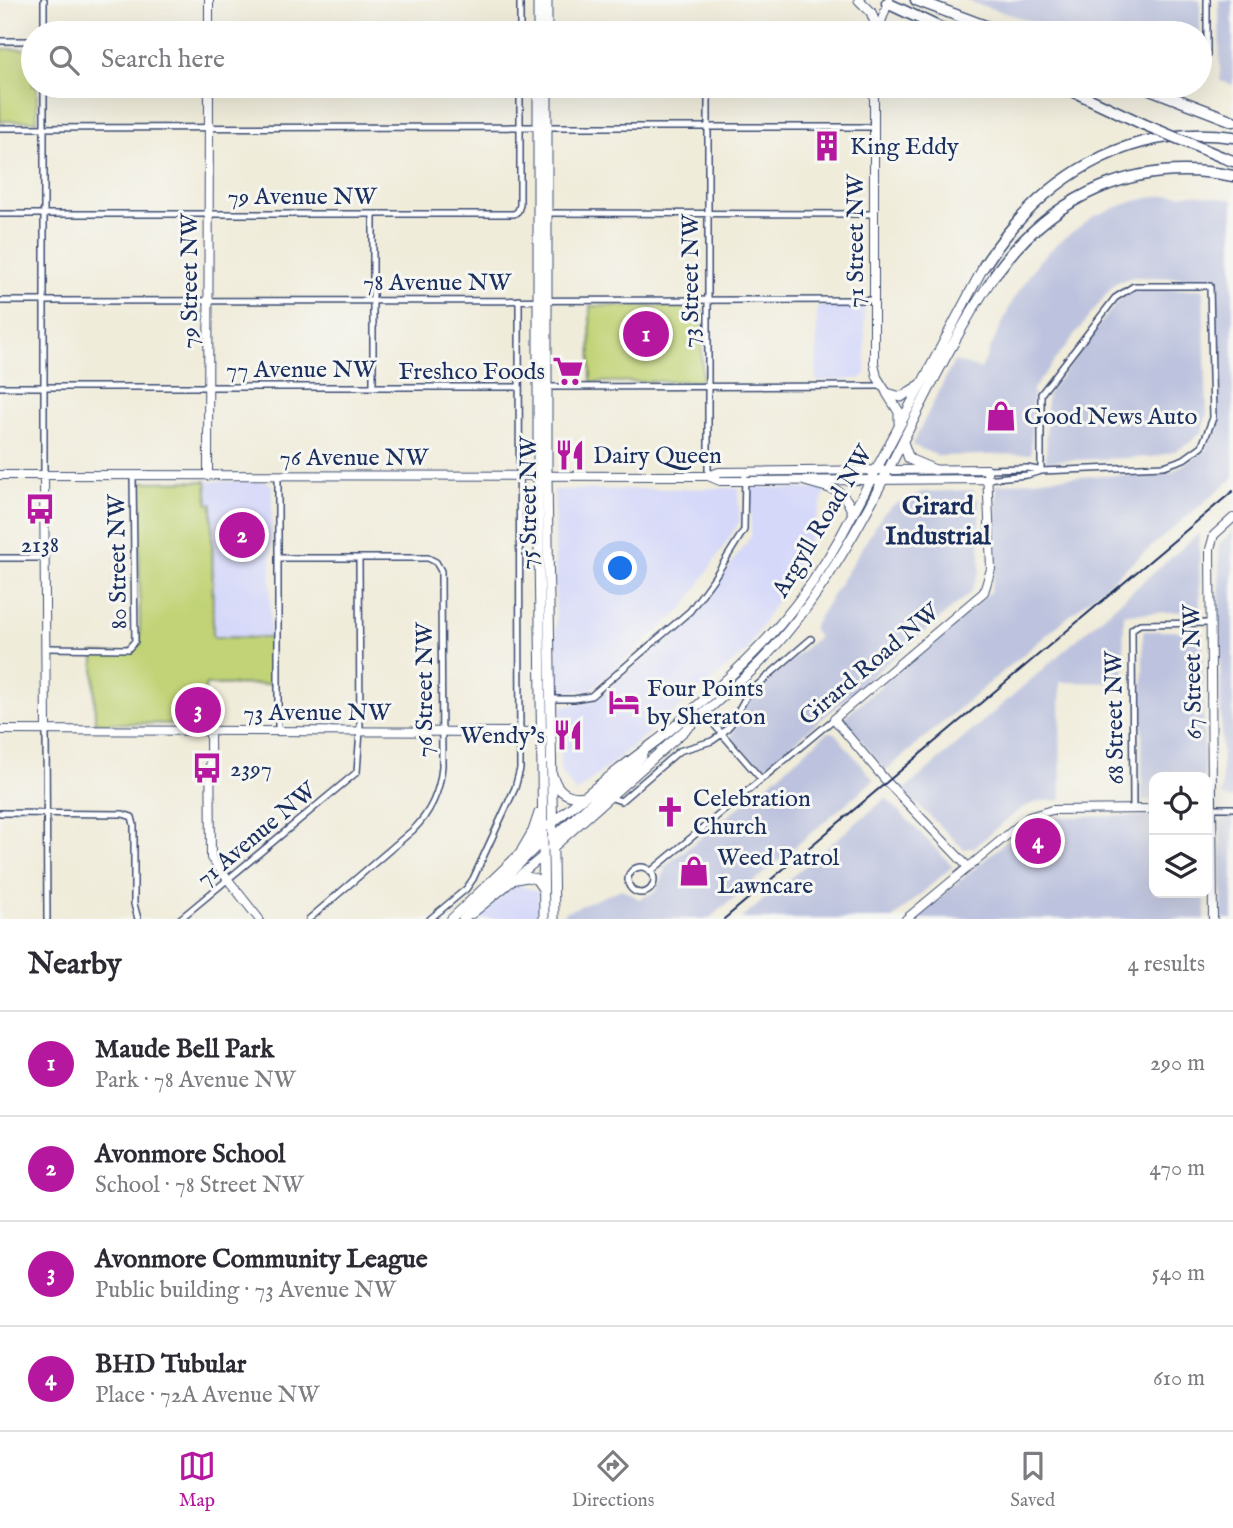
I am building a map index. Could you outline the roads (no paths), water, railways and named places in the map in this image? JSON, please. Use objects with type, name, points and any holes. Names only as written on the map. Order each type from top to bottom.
[{"type":"highway","points":[[916,0],[972,21]]},
{"type":"highway","points":[[885,1],[926,21]]},
{"type":"highway","points":[[1088,98],[1228,159]]},
{"type":"highway","points":[[1173,98],[1233,121]]},
{"type":"highway","points":[[984,266],[1000,240],[1025,211],[1067,176],[1094,160],[1154,140],[1188,135],[1233,137]]},
{"type":"highway","points":[[996,273],[1016,247],[1039,225],[1073,201],[1113,181],[1169,171],[1202,171],[1233,176]]},
{"type":"main road","points":[[538,0],[538,21]]},
{"type":"main road","points":[[547,0],[547,21]]},
{"type":"main road","points":[[859,0],[871,12],[874,21]]},
{"type":"main road","name":"75 Street NW","points":[[539,98],[547,213],[542,300],[547,387],[542,477]]},
{"type":"main road","name":"75 Street NW","points":[[546,98],[543,127],[542,477],[546,732],[542,801],[548,839],[554,919]]},
{"type":"main road","name":"Argyll Road NW","points":[[548,839],[609,797],[701,709],[781,625],[818,575],[853,514],[984,266]]},
{"type":"main road","name":"Argyll Road NW","points":[[548,839],[552,823],[633,757],[761,662],[807,609],[834,569],[972,312],[996,273]]},
{"type":"main road","points":[[884,389],[904,396],[922,383]]},
{"type":"main road","points":[[884,389],[900,412],[900,426]]},
{"type":"main road","points":[[903,441],[905,452],[913,462],[935,470]]},
{"type":"main road","points":[[805,481],[832,488],[843,494],[853,514]]},
{"type":"main road","name":"75 Street NW","points":[[546,732],[552,823]]},
{"type":"main road","points":[[464,919],[548,839],[631,768],[655,742]]},
{"type":"main road","points":[[550,770],[554,783],[561,792],[575,797],[586,795]]},
{"type":"main road","points":[[522,850],[533,831],[542,801]]},
{"type":"main road","name":"75 Street NW","points":[[544,919],[543,856],[548,839]]},
{"type":"main road","points":[[516,879],[536,879],[544,891]]},
{"type":"street","points":[[44,0],[44,21]]},
{"type":"street","points":[[209,0],[209,21]]},
{"type":"street","points":[[520,0],[520,21]]},
{"type":"street","points":[[1207,0],[1207,21]]},
{"type":"street","points":[[880,21],[885,1]]},
{"type":"street","points":[[0,41],[21,41]]},
{"type":"street","points":[[44,98],[47,919]]},
{"type":"street","name":"79 Street NW","points":[[208,476],[209,98]]},
{"type":"street","points":[[520,98],[520,127]]},
{"type":"street","name":"73 Street NW","points":[[708,98],[708,476]]},
{"type":"street","name":"71 Street NW","points":[[874,98],[874,366],[884,389]]},
{"type":"street","name":"79 Avenue NW","points":[[0,214],[514,214],[518,211],[520,127]]},
{"type":"street","points":[[0,128],[874,127]]},
{"type":"street","points":[[547,213],[874,214]]},
{"type":"street","points":[[373,214],[373,387]]},
{"type":"street","name":"76 Avenue NW","points":[[0,475],[542,477],[708,476],[719,472],[745,477],[805,481],[881,481],[986,479],[1041,471],[1164,466],[1184,459],[1202,446],[1213,418],[1210,286],[1134,286],[1119,294],[1041,394],[1041,471]]},
{"type":"street","name":"75 Street NW","points":[[430,919],[473,879],[520,769],[519,300]]},
{"type":"street","name":"78 Avenue NW","points":[[0,301],[874,300]]},
{"type":"street","name":"77 Avenue NW","points":[[0,387],[519,387]]},
{"type":"street","points":[[547,387],[884,389]]},
{"type":"street","name":"76 Avenue NW","points":[[745,477],[876,471],[1027,468],[1041,471]]},
{"type":"street","name":"Girard Road NW","points":[[650,872],[984,592],[991,569],[987,469]]},
{"type":"street","name":"80 Street NW","points":[[46,648],[128,649],[135,641],[133,476]]},
{"type":"street","points":[[278,476],[278,731]]},
{"type":"street","points":[[546,699],[592,696],[690,611],[744,530],[745,477]]},
{"type":"street","name":"67 Street NW","points":[[1210,772],[1211,541],[1233,518]]},
{"type":"street","points":[[0,558],[44,558]]},
{"type":"street","points":[[278,558],[359,558],[360,731]]},
{"type":"street","name":"76 Street NW","points":[[309,919],[413,830],[425,817],[440,781],[441,571],[436,562],[428,558],[359,558]]},
{"type":"street","name":"68 Street NW","points":[[1133,809],[1130,635],[1133,627],[1140,624],[1210,623]]},
{"type":"street","points":[[722,734],[731,724],[747,693],[811,639]]},
{"type":"street","points":[[701,709],[761,779]]},
{"type":"street","points":[[834,719],[888,783],[967,866]]},
{"type":"street","name":"73 Avenue NW","points":[[0,730],[546,732]]},
{"type":"street","points":[[210,731],[211,858],[259,919]]},
{"type":"street","name":"71 Avenue NW","points":[[180,919],[354,775],[359,766],[360,731]]},
{"type":"street","name":"Argyll Road NW","points":[[609,797],[621,801],[679,751],[712,741],[722,734]]},
{"type":"street","points":[[1212,808],[1233,808]]},
{"type":"street","points":[[906,919],[1010,830],[1034,814],[1052,810],[1149,809]]},
{"type":"street","points":[[0,813],[123,814],[132,817],[134,904],[138,919]]},
{"type":"street","name":"67 Street NW","points":[[1211,835],[1213,919]]},
{"type":"street","name":"Argyll Road NW","points":[[451,919],[522,850],[548,839]]},
{"type":"street","points":[[464,919],[543,856]]},
{"type":"street","name":"Girard Road NW","points":[[643,867],[650,872],[653,879],[648,890],[637,892],[630,887],[629,875],[634,869],[643,867]]},
{"type":"railway","points":[[724,919],[1233,491]]},
{"type":"place","name":"King Eddy","points":[[827,146]]},
{"type":"place","name":"Maude Bell Park","points":[[646,334]]},
{"type":"place","name":"Freshco Foods","points":[[568,371]]},
{"type":"place","name":"Good News Auto","points":[[1001,416]]},
{"type":"place","name":"Dairy Queen","points":[[570,455]]},
{"type":"place","name":"2138","points":[[40,509]]},
{"type":"place","name":"Avonmore School","points":[[242,535]]},
{"type":"place","name":"Four Points by Sheraton","points":[[624,702]]},
{"type":"place","name":"Avonmore Community League","points":[[198,710]]},
{"type":"place","name":"Wendy's","points":[[568,735]]},
{"type":"place","name":"2397","points":[[207,768]]},
{"type":"place","name":"Celebration Church","points":[[670,812]]},
{"type":"place","name":"BHD Tubular","points":[[1038,841]]},
{"type":"place","name":"Weed Patrol Lawncare","points":[[694,871]]},
{"type":"district","name":"Girard Industrial","points":[[938,520]]}]
